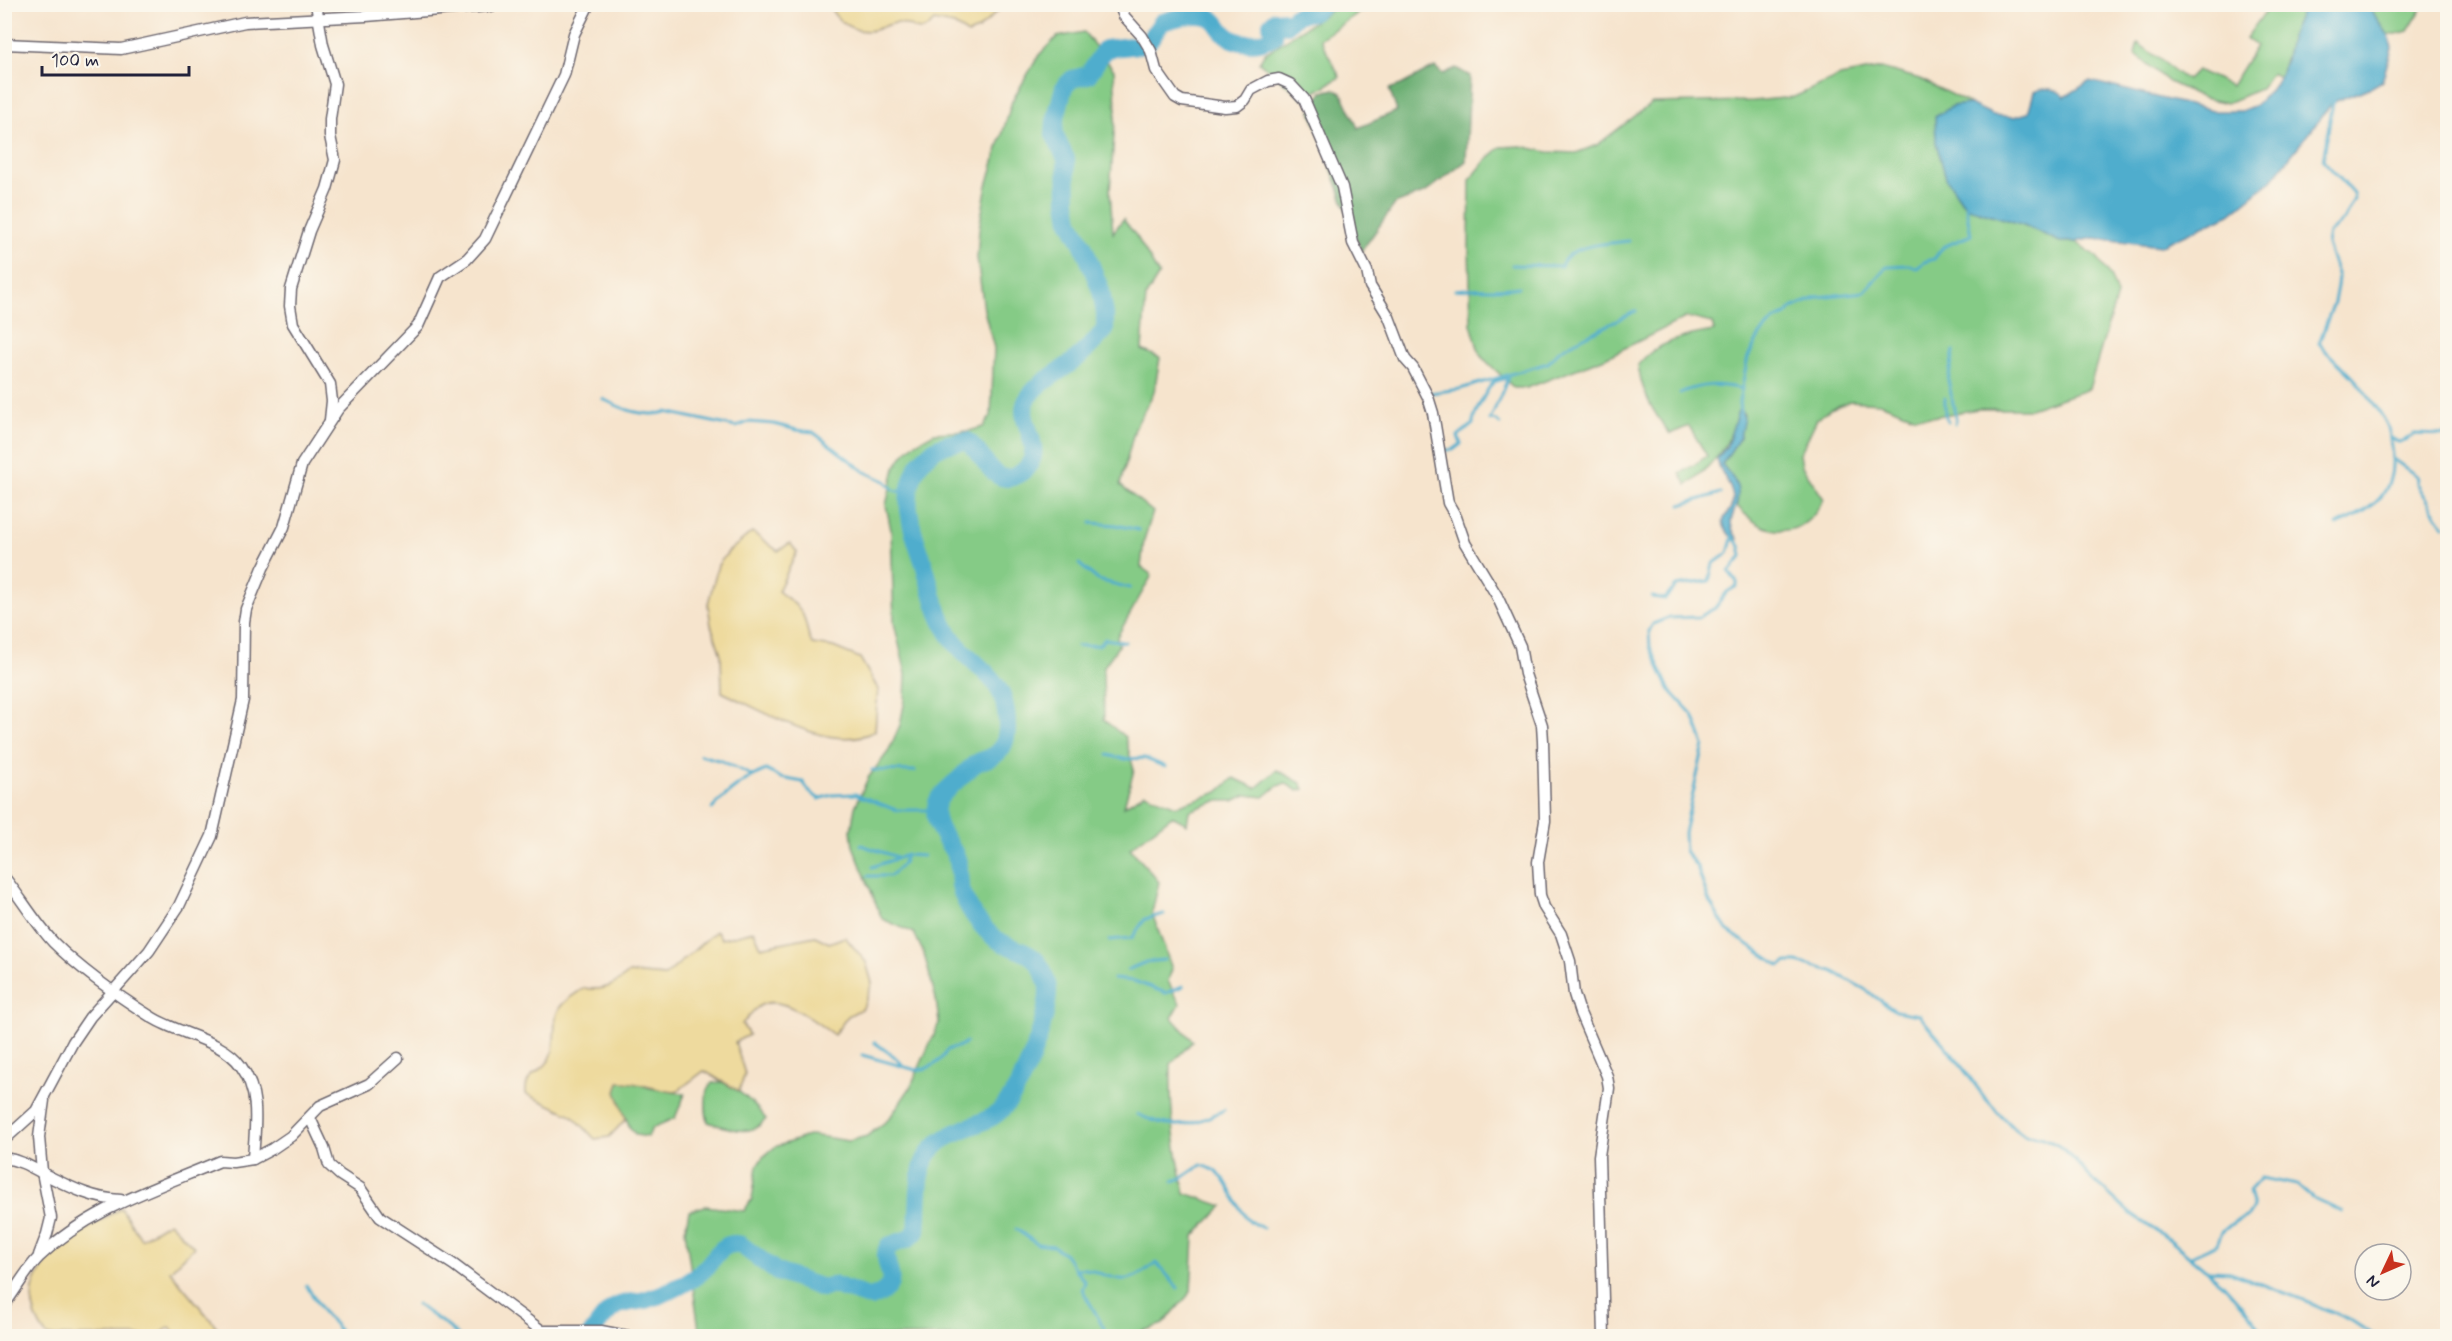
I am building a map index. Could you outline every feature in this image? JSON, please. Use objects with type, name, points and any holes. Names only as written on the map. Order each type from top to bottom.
[{"type":"street","points":[[316,4],[323,45],[335,84],[330,119],[330,136],[335,160],[291,289],[290,306],[293,324],[330,384],[332,401],[329,423]]},
{"type":"street","points":[[4,44],[121,49],[245,22],[318,19],[513,4]]},
{"type":"street","points":[[4,1140],[36,1111],[73,1042],[90,1017],[149,951],[179,906],[214,831],[243,700],[246,609],[284,527],[302,464],[338,409],[418,326],[440,277],[467,259],[485,239],[564,75],[574,34],[588,4]]},
{"type":"street","points":[[1119,4],[1124,16],[1142,36],[1151,51],[1156,70],[1175,97],[1182,101],[1225,107],[1237,106],[1245,100],[1251,90],[1268,81],[1279,79],[1290,84],[1304,99],[1342,187],[1353,243],[1367,271],[1370,286],[1389,317],[1405,359],[1413,368],[1428,397],[1433,413],[1448,503],[1466,543],[1497,596],[1516,636],[1542,733],[1545,821],[1538,862],[1540,895],[1544,908],[1561,934],[1570,961],[1574,994],[1607,1076],[1609,1088],[1599,1156],[1604,1336]]},
{"type":"street","points":[[4,877],[53,942],[94,978],[156,1019],[230,1054],[240,1064],[249,1080],[257,1105],[253,1159]]},
{"type":"street","points":[[4,1305],[38,1258],[74,1228],[104,1209],[220,1161],[253,1159],[272,1149],[310,1118],[320,1106],[369,1083],[398,1058]]},
{"type":"street","points":[[38,1258],[51,1218],[42,1172],[39,1137],[45,1097]]},
{"type":"street","points":[[310,1118],[321,1140],[329,1165],[360,1188],[380,1217],[454,1265],[542,1331],[602,1330],[628,1336]]},
{"type":"street","points":[[4,1158],[17,1159],[77,1191],[96,1197],[126,1200]]},
{"type":"green space","points":[[1339,5],[1370,5],[1320,39],[1340,77],[1304,99],[1259,62],[1264,54]]},
{"type":"green space","points":[[2270,5],[2304,5],[2279,77],[2271,73],[2260,89],[2227,103],[2203,98],[2169,82],[2135,54],[2138,43],[2187,80],[2197,70],[2231,86],[2256,46],[2246,38]]},
{"type":"green space","points":[[2367,5],[2424,5],[2408,31],[2389,36]]},
{"type":"green space","points":[[1084,32],[1114,70],[1116,108],[1110,191],[1113,233],[1123,219],[1137,237],[1159,275],[1146,296],[1142,350],[1160,358],[1154,392],[1135,428],[1120,485],[1153,512],[1144,540],[1141,567],[1152,575],[1117,637],[1119,645],[1103,668],[1104,720],[1125,737],[1134,770],[1124,806],[1145,793],[1176,806],[1218,792],[1234,778],[1256,788],[1277,770],[1301,783],[1304,789],[1298,791],[1285,783],[1264,797],[1246,795],[1234,801],[1217,801],[1189,811],[1187,824],[1172,816],[1130,848],[1159,882],[1152,913],[1172,969],[1168,981],[1180,1004],[1172,1018],[1193,1041],[1171,1064],[1174,1129],[1185,1193],[1223,1206],[1194,1236],[1191,1292],[1163,1324],[1129,1336],[1079,1336],[1077,1332],[1074,1336],[700,1336],[685,1230],[689,1211],[705,1206],[744,1211],[752,1199],[757,1166],[763,1157],[775,1147],[811,1135],[849,1141],[867,1136],[889,1119],[910,1088],[939,1023],[936,999],[924,954],[914,933],[882,919],[853,846],[851,830],[855,807],[868,778],[888,752],[900,725],[905,700],[906,674],[894,623],[891,530],[886,505],[895,468],[914,444],[934,433],[969,431],[983,427],[991,416],[994,348],[984,310],[977,258],[986,189],[1012,101],[1039,55],[1057,37]]},
{"type":"green space","points":[[1435,67],[1443,74],[1456,68],[1470,76],[1466,161],[1426,192],[1395,204],[1361,252],[1311,111],[1322,92],[1334,89],[1342,93],[1358,128],[1397,111],[1389,89]]},
{"type":"green space","points":[[1881,68],[1920,79],[1970,104],[1952,106],[1966,207],[2024,225],[2060,242],[2076,242],[2097,257],[2111,278],[2117,295],[2089,389],[2030,409],[1978,409],[1932,417],[1914,416],[1880,403],[1850,401],[1830,409],[1817,419],[1800,454],[1802,466],[1824,499],[1815,513],[1805,522],[1795,528],[1783,530],[1771,529],[1759,524],[1737,506],[1734,483],[1722,464],[1740,437],[1744,414],[1740,410],[1726,445],[1714,461],[1687,485],[1680,474],[1707,456],[1689,426],[1670,434],[1645,394],[1638,365],[1645,357],[1672,341],[1714,331],[1712,323],[1687,317],[1605,358],[1527,388],[1514,388],[1480,355],[1471,324],[1470,180],[1487,159],[1501,147],[1521,146],[1548,152],[1576,153],[1597,145],[1652,103],[1753,101],[1794,97],[1840,76]]},
{"type":"green space","points":[[619,1082],[632,1082],[650,1088],[685,1094],[675,1118],[652,1128],[648,1137],[636,1135],[630,1128],[616,1092]]},
{"type":"green space","points":[[722,1082],[746,1098],[766,1119],[753,1129],[746,1130],[731,1129],[708,1122],[706,1096],[709,1087],[712,1083]]},
{"type":"sand","points":[[829,5],[1004,5],[978,30],[968,34],[954,25],[934,21],[929,27],[920,30],[897,23],[874,30],[860,30],[836,17]]},
{"type":"sand","points":[[752,532],[778,551],[790,543],[797,552],[778,591],[801,611],[812,644],[833,647],[860,658],[878,689],[875,731],[858,737],[839,738],[819,734],[777,719],[722,692],[721,655],[711,625],[708,604],[718,565],[728,552]]},
{"type":"sand","points":[[716,931],[722,939],[754,931],[761,947],[815,936],[829,943],[845,937],[866,962],[872,983],[863,1008],[848,1016],[834,1035],[798,1010],[776,1003],[767,1003],[758,1007],[742,1024],[749,1035],[735,1042],[745,1074],[739,1091],[704,1071],[676,1092],[619,1082],[616,1092],[626,1119],[609,1137],[595,1139],[572,1115],[526,1094],[526,1086],[531,1076],[548,1063],[551,1057],[556,1017],[566,1001],[584,988],[597,989],[608,986],[629,973],[665,976]]},
{"type":"sand","points":[[121,1208],[141,1239],[169,1222],[194,1247],[170,1271],[220,1331],[216,1336],[177,1336],[170,1327],[157,1336],[47,1336],[35,1314],[32,1294],[38,1276],[49,1260],[65,1245]]},
{"type":"water","points":[[2304,5],[2367,5],[2389,36],[2392,48],[2382,81],[2333,102],[2272,180],[2230,214],[2160,246],[2094,238],[2076,242],[2060,242],[2024,225],[1966,207],[1946,178],[1936,143],[1935,117],[1952,106],[1970,104],[1993,115],[2014,117],[2028,113],[2034,92],[2051,89],[2065,97],[2090,81],[2213,111],[2241,111],[2256,105],[2276,84],[2286,60],[2290,37]]},
{"type":"water","points":[[1740,410],[1744,417],[1740,437],[1722,464],[1738,489],[1738,500],[1731,521],[1733,532],[1738,539],[1734,540],[1727,532],[1723,521],[1732,504],[1732,493],[1717,459],[1727,446]]},
{"type":"waterway","points":[[590,1336],[605,1316],[617,1306],[652,1298],[680,1286],[699,1274],[722,1249],[734,1244],[741,1245],[777,1272],[822,1288],[834,1285],[871,1298],[882,1292],[890,1280],[886,1260],[888,1246],[908,1239],[917,1231],[920,1183],[926,1158],[947,1137],[992,1117],[1013,1095],[1038,1039],[1044,1020],[1048,985],[1035,959],[999,941],[973,915],[961,890],[958,860],[942,833],[935,814],[938,800],[945,792],[975,764],[993,756],[1003,746],[1007,732],[1004,702],[989,676],[954,641],[939,614],[911,522],[909,498],[912,479],[921,463],[934,450],[967,441],[997,475],[1004,478],[1022,472],[1030,463],[1033,454],[1033,445],[1025,417],[1024,408],[1027,400],[1037,388],[1088,349],[1105,330],[1101,291],[1083,245],[1070,221],[1066,159],[1054,134],[1064,87],[1072,79],[1088,75],[1105,49],[1148,42],[1162,22],[1185,16],[1209,17],[1230,38],[1249,43],[1274,36],[1271,24],[1275,20],[1281,20],[1287,25],[1297,15],[1313,12],[1324,4]]},
{"type":"waterway","points":[[2333,102],[2323,160],[2353,193],[2354,199],[2344,219],[2329,233],[2327,244],[2338,277],[2334,302],[2319,343],[2353,378],[2381,414],[2389,430],[2392,463],[2391,476],[2381,497],[2373,505],[2337,525]]},
{"type":"waterway","points":[[1740,413],[1739,402],[1748,357],[1760,335],[1774,320],[1786,315],[1792,308],[1818,297],[1864,292],[1887,266],[1909,265],[1917,268],[1924,262],[1934,259],[1943,247],[1971,235],[1966,207]]},
{"type":"waterway","points":[[1512,265],[1561,266],[1572,253],[1581,249],[1629,241]]},
{"type":"waterway","points":[[1455,290],[1519,287]]},
{"type":"waterway","points":[[1430,393],[1460,389],[1548,363],[1560,350],[1636,311]]},
{"type":"waterway","points":[[1954,351],[1948,380],[1956,418],[1955,424]]},
{"type":"waterway","points":[[1500,424],[1490,420],[1508,378]]},
{"type":"waterway","points":[[1444,450],[1453,450],[1461,444],[1458,436],[1473,424],[1491,385],[1508,378]]},
{"type":"waterway","points":[[1680,393],[1696,387],[1711,385],[1742,389]]},
{"type":"waterway","points":[[1945,398],[1945,415],[1948,422]]},
{"type":"waterway","points":[[603,399],[641,413],[666,412],[736,427],[748,422],[774,424],[813,432],[865,472],[885,481],[894,490],[901,492],[911,486]]},
{"type":"waterway","points":[[2390,437],[2398,442],[2414,434],[2448,435]]},
{"type":"waterway","points":[[2393,459],[2418,477],[2417,484],[2444,526]]},
{"type":"waterway","points":[[1681,505],[1721,493]]},
{"type":"waterway","points":[[1091,523],[1139,530]]},
{"type":"waterway","points":[[1732,536],[1740,546],[1742,556],[1729,572],[1737,582],[1737,586],[1727,592],[1715,608],[1699,617],[1668,618],[1653,624],[1649,631],[1650,647],[1669,689],[1693,715],[1704,745],[1684,833],[1685,851],[1697,867],[1709,901],[1727,930],[1780,966],[1787,962],[1797,962],[1832,971],[1866,990],[1895,1011],[1919,1015],[1985,1098],[2008,1123],[2025,1136],[2041,1137],[2063,1148],[2090,1177],[2132,1215],[2170,1240],[2223,1284],[2254,1319],[2265,1336]]},
{"type":"waterway","points":[[1652,597],[1665,599],[1676,586],[1709,581],[1713,564],[1728,553],[1732,539]]},
{"type":"waterway","points":[[1079,564],[1098,580],[1130,588]]},
{"type":"waterway","points":[[1077,646],[1099,645],[1105,639],[1125,642]]},
{"type":"waterway","points":[[700,755],[722,761],[753,776]]},
{"type":"waterway","points":[[1108,755],[1124,759],[1144,758],[1166,767]]},
{"type":"waterway","points":[[712,809],[737,786],[766,770],[781,778],[803,782],[819,799],[832,795],[855,794],[896,810],[936,810]]},
{"type":"waterway","points":[[872,770],[915,771]]},
{"type":"waterway","points":[[861,845],[897,857]]},
{"type":"waterway","points":[[868,876],[890,876],[902,865],[906,855],[923,856]]},
{"type":"waterway","points":[[872,867],[904,856]]},
{"type":"waterway","points":[[1109,940],[1132,938],[1145,919],[1164,914]]},
{"type":"waterway","points":[[1127,970],[1146,962],[1164,960]]},
{"type":"waterway","points":[[1113,979],[1134,981],[1166,993],[1183,986]]},
{"type":"waterway","points":[[874,1042],[903,1065]]},
{"type":"waterway","points":[[862,1055],[916,1070],[934,1064],[947,1050],[966,1042]]},
{"type":"waterway","points":[[1137,1114],[1161,1123],[1181,1125],[1201,1120],[1224,1110]]},
{"type":"waterway","points":[[1173,1181],[1182,1178],[1201,1165],[1211,1169],[1225,1181],[1251,1222],[1263,1228]]},
{"type":"waterway","points":[[2191,1256],[2217,1244],[2222,1232],[2234,1222],[2248,1216],[2253,1208],[2249,1191],[2261,1178],[2297,1185],[2312,1198],[2343,1212]]},
{"type":"waterway","points":[[1016,1229],[1037,1244],[1053,1246],[1065,1254],[1075,1269],[1088,1270],[1113,1278],[1131,1279],[1157,1263],[1178,1288]]},
{"type":"waterway","points":[[1075,1269],[1085,1282],[1082,1289],[1104,1328]]},
{"type":"waterway","points":[[2209,1271],[2230,1272],[2311,1303],[2352,1321],[2375,1336]]},
{"type":"waterway","points":[[306,1285],[325,1315],[335,1324],[341,1336]]},
{"type":"waterway","points":[[417,1304],[458,1336]]}]
